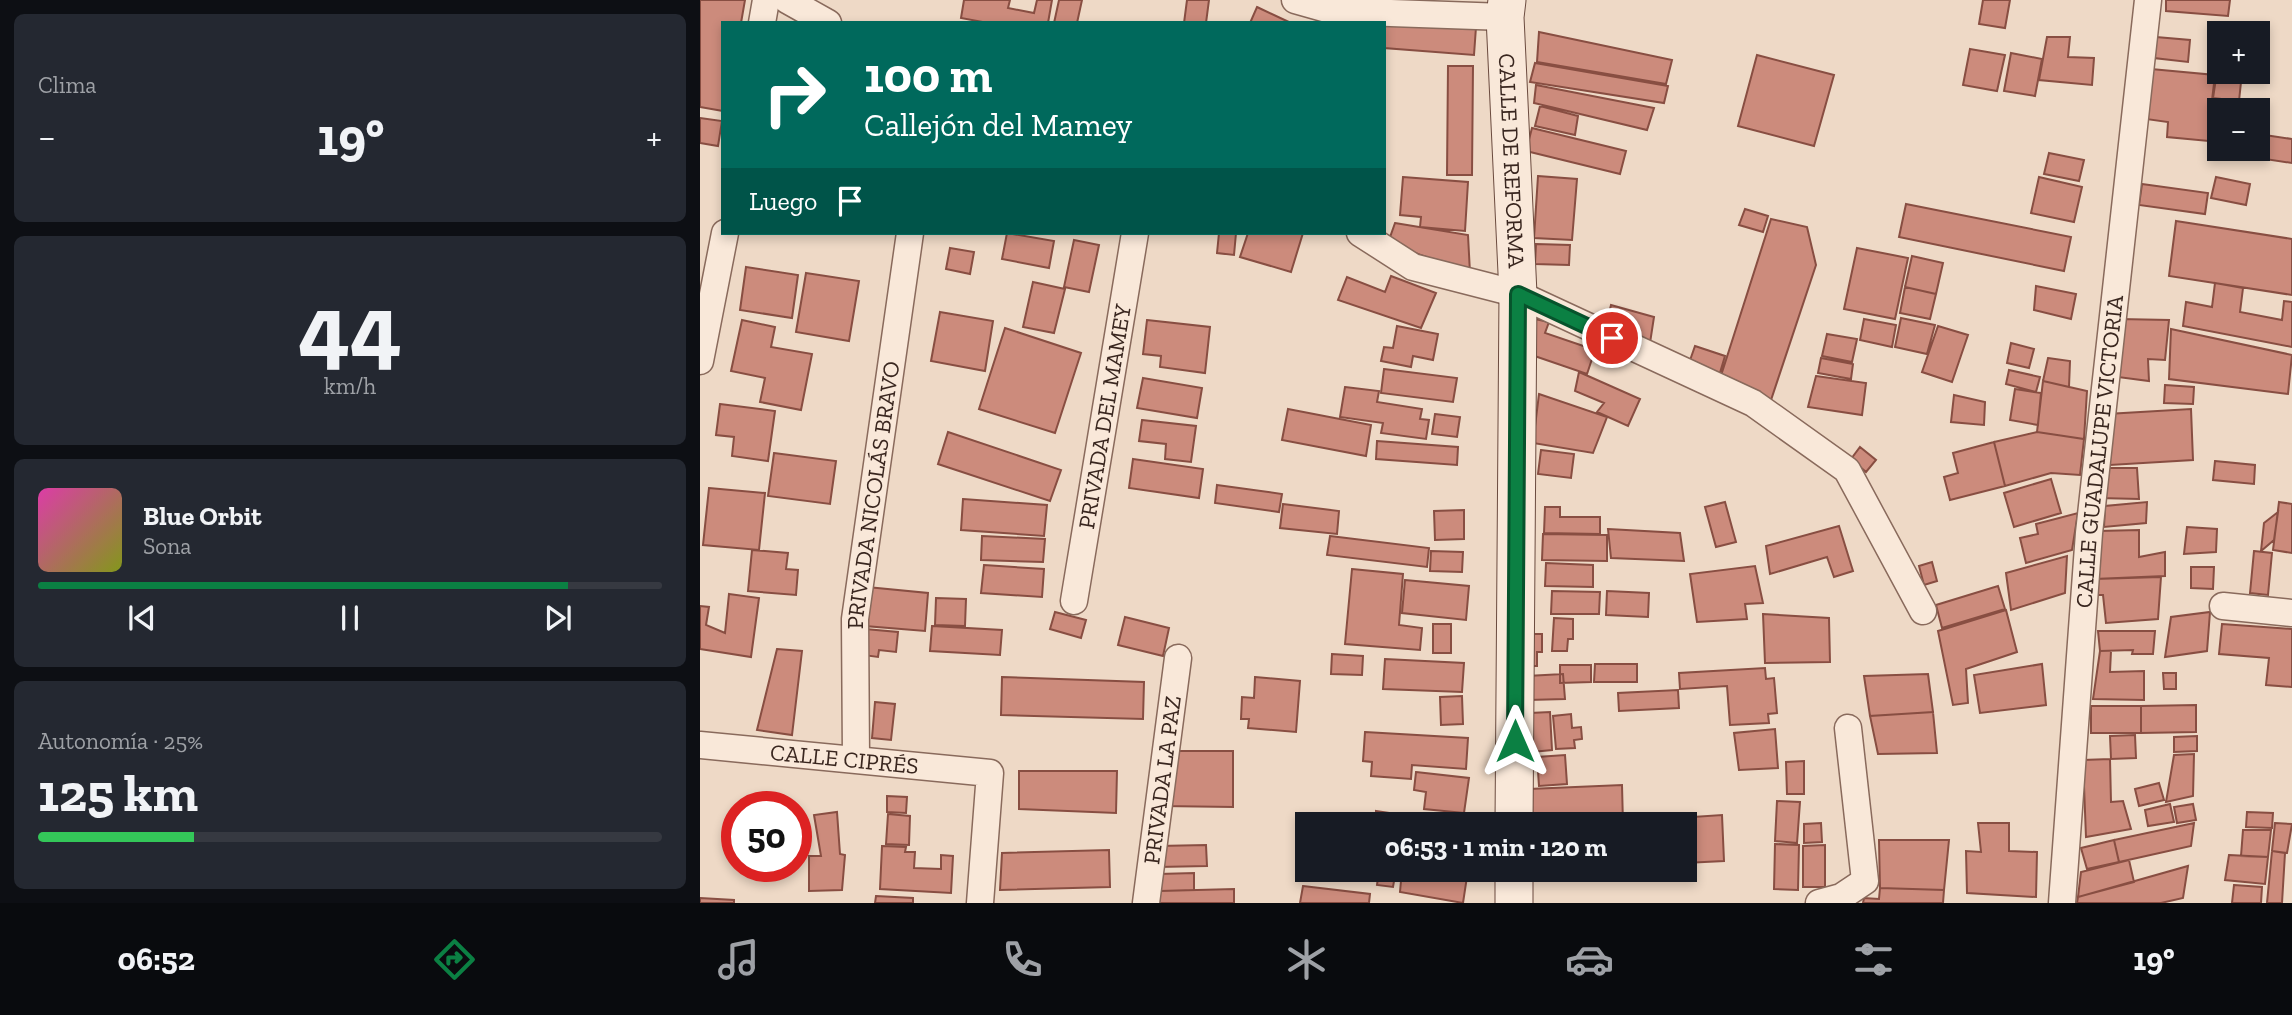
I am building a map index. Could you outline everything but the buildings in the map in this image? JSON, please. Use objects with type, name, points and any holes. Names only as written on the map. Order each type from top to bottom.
[{"type":"main road","name":"CALLE DE REFORMA","points":[[1506,8],[1518,294],[1514,812]]},
{"type":"main road","points":[[1514,882],[1514,903]]},
{"type":"street","points":[[762,21],[766,0]]},
{"type":"street","points":[[787,0],[824,21]]},
{"type":"street","points":[[1295,0],[1334,12],[1506,8]]},
{"type":"street","name":"CALLE GUADALUPE VICTORIA","points":[[2062,903],[2089,533],[2148,0]]},
{"type":"street","points":[[700,361],[725,235]]},
{"type":"street","name":"PRIVADA NICOLÁS BRAVO","points":[[856,758],[855,618],[910,235]]},
{"type":"street","name":"PRIVADA DEL MAMEY","points":[[1073,601],[1135,235]]},
{"type":"street","points":[[1363,235],[1413,267],[1518,294],[1753,403],[1847,470],[1923,611]]},
{"type":"street","points":[[2223,606],[2292,613]]},
{"type":"street","name":"PRIVADA LA PAZ","points":[[1146,903],[1178,657]]},
{"type":"street","points":[[1830,900],[1865,881],[1848,728]]},
{"type":"street","name":"CALLE CIPRÉS","points":[[700,745],[990,773],[980,903]]},
{"type":"route","points":[[1515,741],[1518,294],[1612,338]]}]
